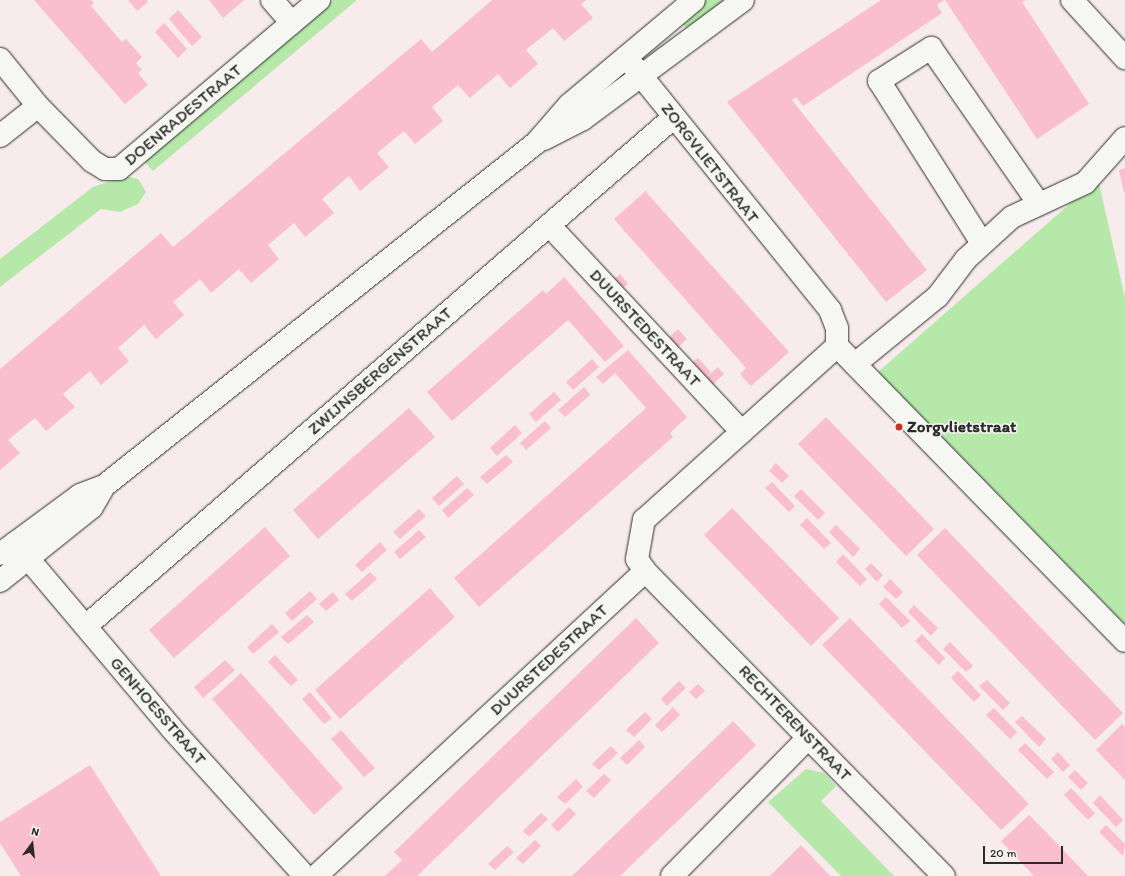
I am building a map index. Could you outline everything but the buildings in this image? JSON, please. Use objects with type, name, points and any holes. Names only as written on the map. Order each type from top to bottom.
[{"type":"street","points":[[272,0],[292,23]]},
{"type":"street","name":"DOENRADESTRAAT","points":[[0,59],[38,106],[92,161],[105,169],[119,168],[320,0]]},
{"type":"street","points":[[0,581],[14,552],[92,507],[104,486],[536,143],[569,105],[694,0]]},
{"type":"street","points":[[536,143],[583,119],[743,0]]},
{"type":"street","points":[[1072,0],[1125,58]]},
{"type":"street","points":[[982,243],[879,81],[931,48],[1039,204]]},
{"type":"street","name":"ZORGVLIETSTRAAT","points":[[626,57],[830,310],[836,328],[837,346]]},
{"type":"street","points":[[0,136],[38,106]]},
{"type":"street","name":"ZWIJNSBERGENSTRAAT","points":[[86,626],[674,117]]},
{"type":"street","points":[[855,364],[938,296],[966,259],[1012,217],[1085,183],[1125,138]]},
{"type":"street","name":"DUURSTEDESTRAAT","points":[[549,225],[742,432]]},
{"type":"street","points":[[645,571],[637,559],[644,520],[837,346],[1125,641]]},
{"type":"street","name":"GENHOESSTRAAT","points":[[14,552],[86,626],[172,729],[306,876]]},
{"type":"street","name":"DUURSTEDESTRAAT","points":[[316,876],[645,571]]},
{"type":"street","name":"RECHTERENSTRAAT","points":[[645,571],[944,876]]},
{"type":"street","points":[[672,876],[808,738]]},
{"type":"green space","points":[[333,0],[357,0],[153,171],[142,159]]},
{"type":"green space","points":[[705,0],[729,0],[688,30],[680,21]]},
{"type":"green space","points":[[125,176],[138,179],[146,192],[138,204],[120,212],[101,209],[0,287],[0,259],[93,187]]},
{"type":"green space","points":[[1098,179],[1125,298],[1125,624],[878,372]]},
{"type":"green space","points":[[806,769],[824,773],[836,786],[821,801],[894,876],[841,876],[768,802]]},
{"type":"place","name":"Zorgvlietstraat","points":[[899,427]]}]
